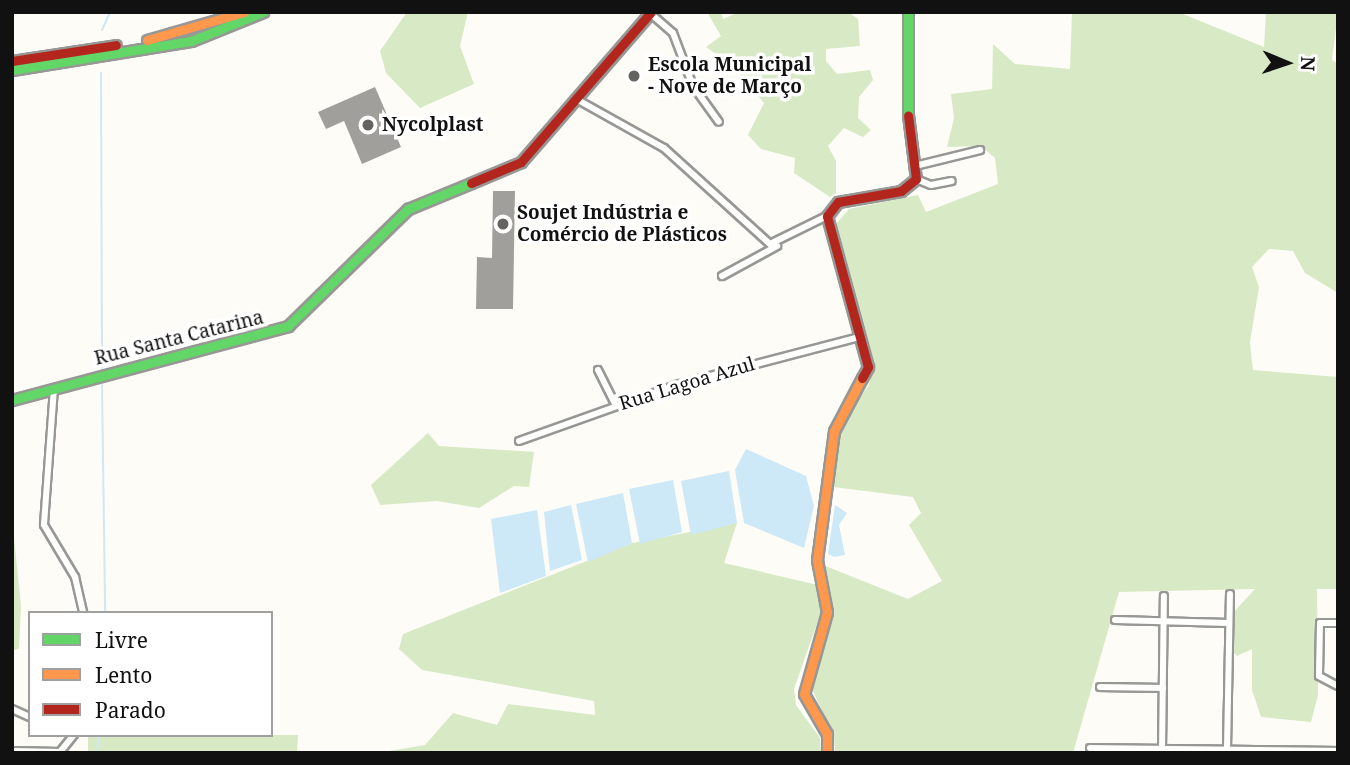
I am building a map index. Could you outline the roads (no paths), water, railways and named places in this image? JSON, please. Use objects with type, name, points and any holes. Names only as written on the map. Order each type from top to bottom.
[{"type":"main road","points":[[12,61],[182,34],[244,12]]},
{"type":"main road","points":[[12,70],[191,41],[263,12]]},
{"type":"main road","name":"Rua Santa Catarina","points":[[12,400],[279,330],[408,209],[521,162],[578,100],[651,12]]},
{"type":"main road","points":[[827,753],[827,734],[804,694],[827,612],[817,560],[834,432],[868,375],[827,216],[838,202],[901,191],[916,179],[919,165],[908,129],[908,12]]},
{"type":"street","points":[[651,12],[674,33],[693,86],[719,122]]},
{"type":"street","points":[[578,100],[671,154],[777,246]]},
{"type":"street","points":[[919,165],[980,150]]},
{"type":"street","points":[[916,179],[952,181]]},
{"type":"street","points":[[722,276],[827,216]]},
{"type":"street","name":"Rua Lagoa Azul","points":[[519,441],[616,406],[859,337]]},
{"type":"street","points":[[598,370],[616,406]]},
{"type":"street","points":[[54,388],[44,525],[75,577],[83,611]]},
{"type":"street","points":[[1227,750],[1230,594]]},
{"type":"street","points":[[1162,751],[1164,596]]},
{"type":"street","points":[[1115,620],[1229,623]]},
{"type":"street","points":[[1338,623],[1320,622],[1323,683],[1338,686]]},
{"type":"street","points":[[1100,687],[1163,688]]},
{"type":"street","points":[[12,709],[28,716]]},
{"type":"street","points":[[12,751],[60,752],[72,737]]},
{"type":"street","points":[[1090,748],[1162,751],[1338,751]]},
{"type":"water","points":[[746,449],[806,476],[814,506],[804,548],[744,523],[735,470]]},
{"type":"water","points":[[729,471],[737,523],[691,535],[681,481]]},
{"type":"water","points":[[673,480],[682,532],[640,544],[629,489]]},
{"type":"water","points":[[623,493],[632,543],[588,562],[576,504]]},
{"type":"water","points":[[571,505],[582,560],[550,571],[544,512]]},
{"type":"water","points":[[835,505],[847,513],[839,525],[845,555],[834,557],[828,554]]},
{"type":"water","points":[[537,510],[546,576],[500,593],[491,519]]},
{"type":"waterway","points":[[102,30],[110,12]]},
{"type":"waterway","points":[[101,73],[102,368]]},
{"type":"waterway","points":[[102,385],[105,611]]},
{"type":"waterway","points":[[97,753],[99,737]]},
{"type":"place","name":"Escola Municipal - Nove de Março","points":[[634,76]]},
{"type":"place","name":"Nycolplast","points":[[368,125]]},
{"type":"place","name":"Soujet Indústria e Comércio de Plásticos","points":[[503,224]]}]
